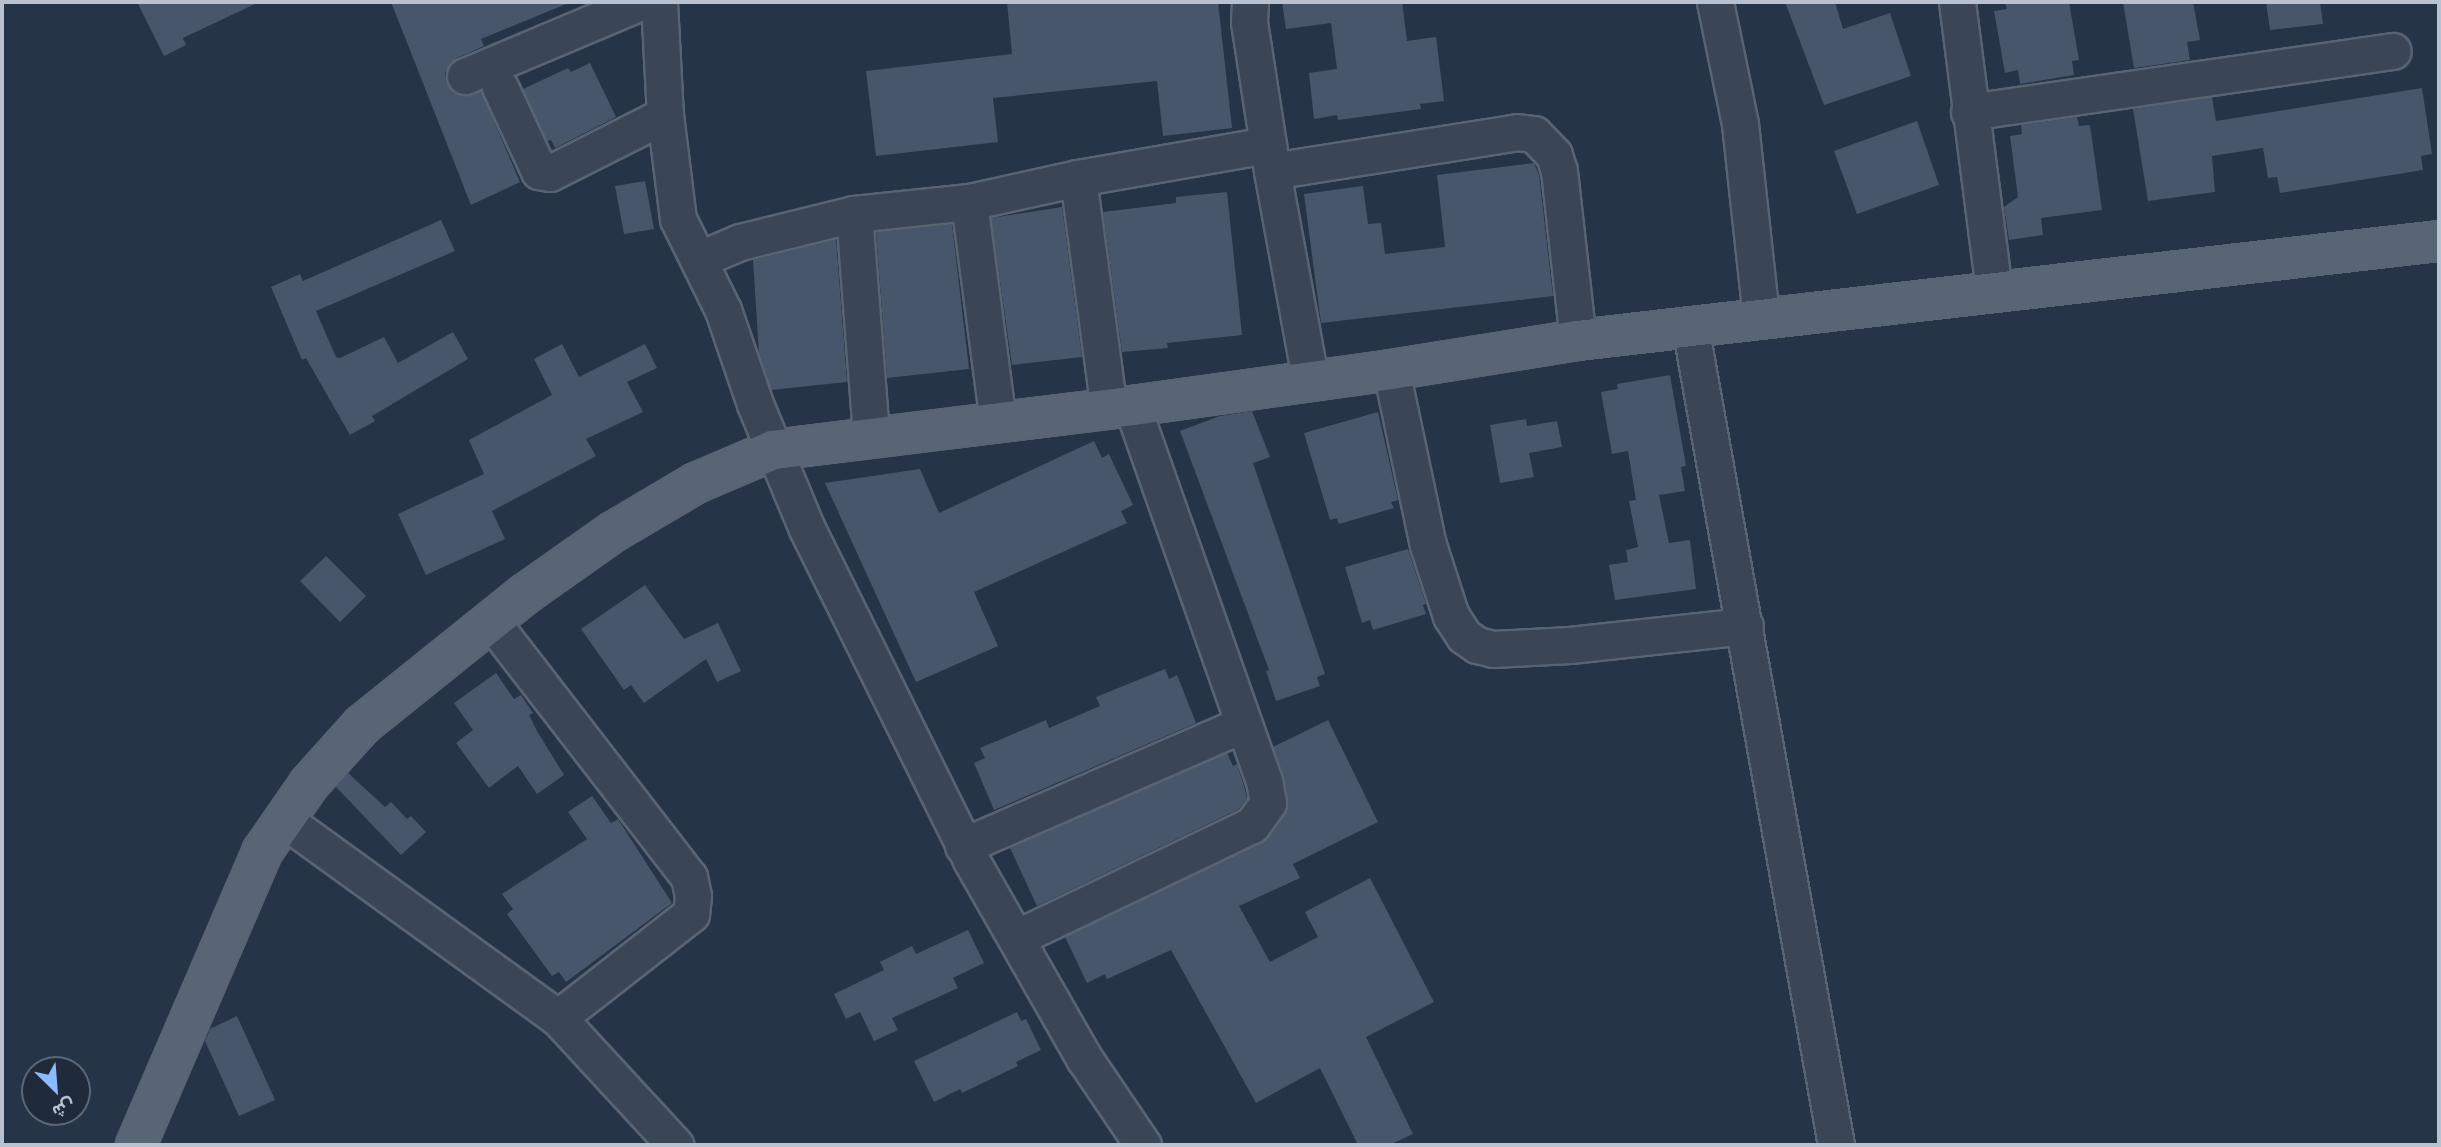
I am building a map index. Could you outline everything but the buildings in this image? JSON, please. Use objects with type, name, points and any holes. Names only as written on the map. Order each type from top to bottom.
[{"type":"main road","points":[[141,1141],[262,852],[283,819],[362,725],[491,621],[612,532],[696,483],[774,450],[1121,407],[1690,326],[2439,242]]},
{"type":"street","points":[[465,76],[641,2]]},
{"type":"street","points":[[659,2],[665,115],[678,219],[723,310],[774,450],[837,593],[963,846],[1084,1058],[1143,1145]]},
{"type":"street","points":[[1250,2],[1249,22],[1270,158],[1310,379]]},
{"type":"street","points":[[1715,2],[1741,124],[1761,318]]},
{"type":"street","points":[[1957,2],[1994,291]]},
{"type":"street","points":[[1969,112],[2393,51]]},
{"type":"street","points":[[500,87],[539,172],[550,173],[665,115]]},
{"type":"street","points":[[700,259],[753,238],[854,214],[969,202],[1079,178],[1517,132],[1534,134],[1554,155],[1559,172],[1578,340]]},
{"type":"street","points":[[1016,938],[1252,825],[1268,803],[1264,781],[1244,724],[1121,407],[1079,178]]},
{"type":"street","points":[[969,202],[998,421]]},
{"type":"street","points":[[854,214],[871,437]]},
{"type":"street","points":[[1690,326],[1836,1145]]},
{"type":"street","points":[[1391,370],[1428,545],[1451,616],[1464,636],[1477,645],[1493,649],[1570,645],[1745,626]]},
{"type":"street","points":[[491,621],[689,877],[693,896],[691,914],[558,1018]]},
{"type":"street","points":[[963,846],[1244,724]]},
{"type":"street","points":[[283,819],[558,1018],[675,1145]]}]
